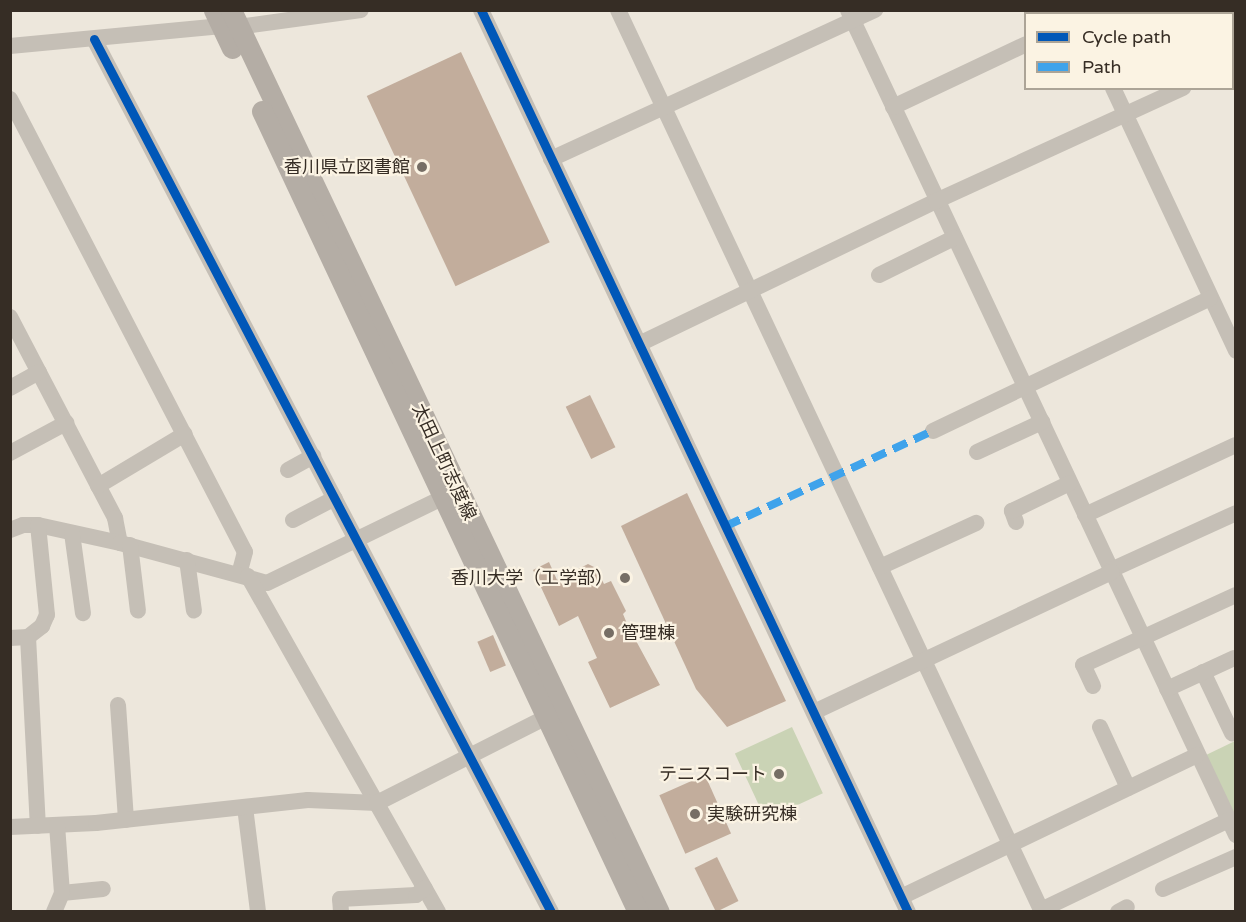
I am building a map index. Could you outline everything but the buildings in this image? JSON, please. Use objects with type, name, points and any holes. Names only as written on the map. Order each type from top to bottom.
[{"type":"main road","name":"太田上町志度線","points":[[226,18],[554,713],[659,912]]},
{"type":"main road","name":"太田上町志度線","points":[[554,713],[638,912]]},
{"type":"street","points":[[11,46],[94,39],[226,18],[361,10]]},
{"type":"street","points":[[481,10],[905,904],[1010,844],[1198,755]]},
{"type":"street","points":[[618,10],[1042,911],[1232,828],[851,16]]},
{"type":"street","points":[[551,159],[851,16],[875,10]]},
{"type":"street","points":[[94,39],[551,912]]},
{"type":"street","points":[[893,107],[1024,45]]},
{"type":"street","points":[[1114,90],[1236,351]]},
{"type":"street","points":[[639,344],[1027,158],[1035,158],[1179,90]]},
{"type":"street","points":[[10,99],[245,552],[244,575],[377,802],[438,912]]},
{"type":"street","points":[[879,275],[954,238]]},
{"type":"street","points":[[933,431],[1210,298]]},
{"type":"street","points":[[10,318],[115,518],[125,544],[138,611]]},
{"type":"street","points":[[10,388],[39,372]]},
{"type":"street","points":[[977,452],[1042,422]]},
{"type":"street","points":[[10,453],[66,423]]},
{"type":"street","points":[[98,486],[185,434]]},
{"type":"street","points":[[1085,515],[1236,445]]},
{"type":"street","points":[[288,470],[313,456]]},
{"type":"street","points":[[1016,522],[1012,512],[1070,483]]},
{"type":"street","points":[[10,530],[23,525],[38,525],[72,532],[187,560],[267,583],[450,494]]},
{"type":"street","points":[[293,520],[335,498]]},
{"type":"street","points":[[814,712],[1236,513]]},
{"type":"street","points":[[880,567],[976,523]]},
{"type":"street","points":[[10,639],[28,637],[42,626],[47,615],[38,525]]},
{"type":"street","points":[[72,532],[83,613]]},
{"type":"street","points":[[187,560],[194,611]]},
{"type":"street","points":[[1093,686],[1083,665],[1236,595]]},
{"type":"street","points":[[28,637],[38,826]]},
{"type":"street","points":[[1167,689],[1234,658]]},
{"type":"street","points":[[1203,672],[1232,733]]},
{"type":"street","points":[[118,705],[126,820]]},
{"type":"street","points":[[10,827],[126,820],[308,800],[377,802],[471,757],[554,713]]},
{"type":"street","points":[[1100,727],[1128,788]]},
{"type":"street","points":[[245,807],[258,912]]},
{"type":"street","points":[[54,912],[62,893],[57,825]]},
{"type":"street","points":[[1163,890],[1236,857]]},
{"type":"street","points":[[341,912],[340,899],[397,904],[425,888]]},
{"type":"street","points":[[62,893],[103,889]]},
{"type":"green space","name":"テニスコート","points":[[792,727],[823,793],[766,820],[735,754]]},
{"type":"green space","points":[[1235,741],[1235,813],[1231,815],[1204,756]]},
{"type":"marked path","points":[[726,526],[933,431]]},
{"type":"cycle path","points":[[481,10],[908,912]]},
{"type":"cycle path","points":[[94,39],[551,912]]},
{"type":"place","name":"香川県立図書館","points":[[422,167]]},
{"type":"place","name":"香川大学（工学部）","points":[[625,578]]},
{"type":"place","name":"管理棟","points":[[609,633]]},
{"type":"place","name":"テニスコート","points":[[779,774]]},
{"type":"place","name":"実験研究棟","points":[[695,814]]}]
